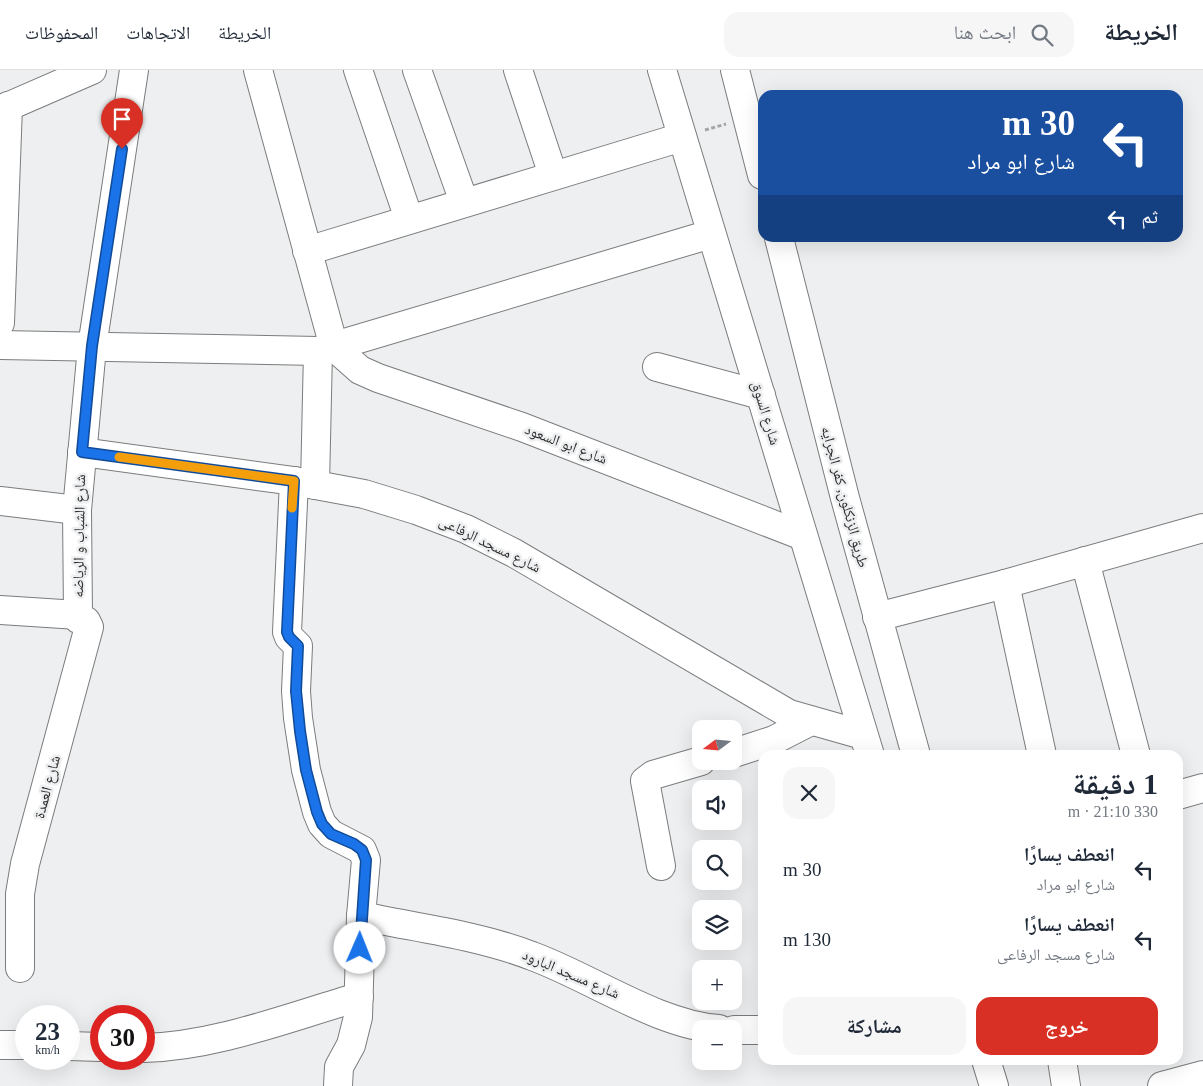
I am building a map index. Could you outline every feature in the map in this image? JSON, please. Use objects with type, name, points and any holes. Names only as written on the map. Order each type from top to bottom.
[{"type":"street","points":[[0,323],[4,108],[92,70]]},
{"type":"street","name":"شارع الشباب و الرياضه","points":[[78,615],[77,510],[92,346],[134,70]]},
{"type":"street","points":[[258,70],[307,251],[326,349],[305,483],[287,632],[289,637],[298,646],[296,691],[302,744],[306,770],[322,824],[331,834],[362,850],[366,860],[361,916],[359,997],[356,1031],[339,1067],[338,1086]]},
{"type":"street","points":[[358,70],[409,219]]},
{"type":"street","points":[[417,70],[464,202]]},
{"type":"street","points":[[518,70],[554,174]]},
{"type":"street","name":"شارع السوق","points":[[662,70],[866,745]]},
{"type":"street","points":[[735,70],[758,158]]},
{"type":"street","points":[[307,251],[554,174],[682,137]]},
{"type":"street","points":[[0,345],[326,349],[712,234]]},
{"type":"street","name":"طريق الزنكلون, كفر الجرايه","points":[[779,242],[877,617],[915,750]]},
{"type":"street","name":"شارع ابو السعود","points":[[326,349],[360,370],[378,378],[522,427],[803,536]]},
{"type":"street","points":[[657,368],[760,395]]},
{"type":"street","name":"شارع مسجد الرفاعى","points":[[82,452],[305,483],[364,494],[416,510],[466,529],[514,553],[789,714],[866,745]]},
{"type":"street","points":[[0,501],[77,510]]},
{"type":"street","points":[[877,617],[1005,584],[1203,528]]},
{"type":"street","points":[[1085,561],[1135,750]]},
{"type":"street","points":[[1005,584],[1041,750]]},
{"type":"street","points":[[0,610],[78,615]]},
{"type":"street","name":"شارع العمدة","points":[[20,968],[20,894],[25,864],[89,626],[86,621],[78,619],[78,615]]},
{"type":"street","points":[[742,750],[774,740],[812,722]]},
{"type":"street","points":[[661,866],[645,781],[653,775],[692,764]]},
{"type":"street","points":[[1183,794],[1203,788]]},
{"type":"street","name":"شارع مسجد البارود","points":[[361,916],[499,945],[530,955],[653,1010],[692,1024]]},
{"type":"street","points":[[155,1047],[217,1038],[359,997]]},
{"type":"street","points":[[742,1030],[758,1030]]},
{"type":"street","points":[[0,1044],[15,1045]]},
{"type":"street","points":[[988,1065],[994,1086]]},
{"type":"street","points":[[1063,1065],[1066,1086]]},
{"type":"street","points":[[1162,1086],[1203,1075]]},
{"type":"path","points":[[682,137],[748,118]]},
{"type":"slow traffic","points":[[119,457],[294,481],[292,508]]},
{"type":"route","points":[[122,149],[92,346],[82,452],[294,481],[287,632],[289,637],[298,646],[296,691],[298,718],[306,770],[322,824],[331,834],[354,844],[362,850],[366,860],[360,948]]}]
